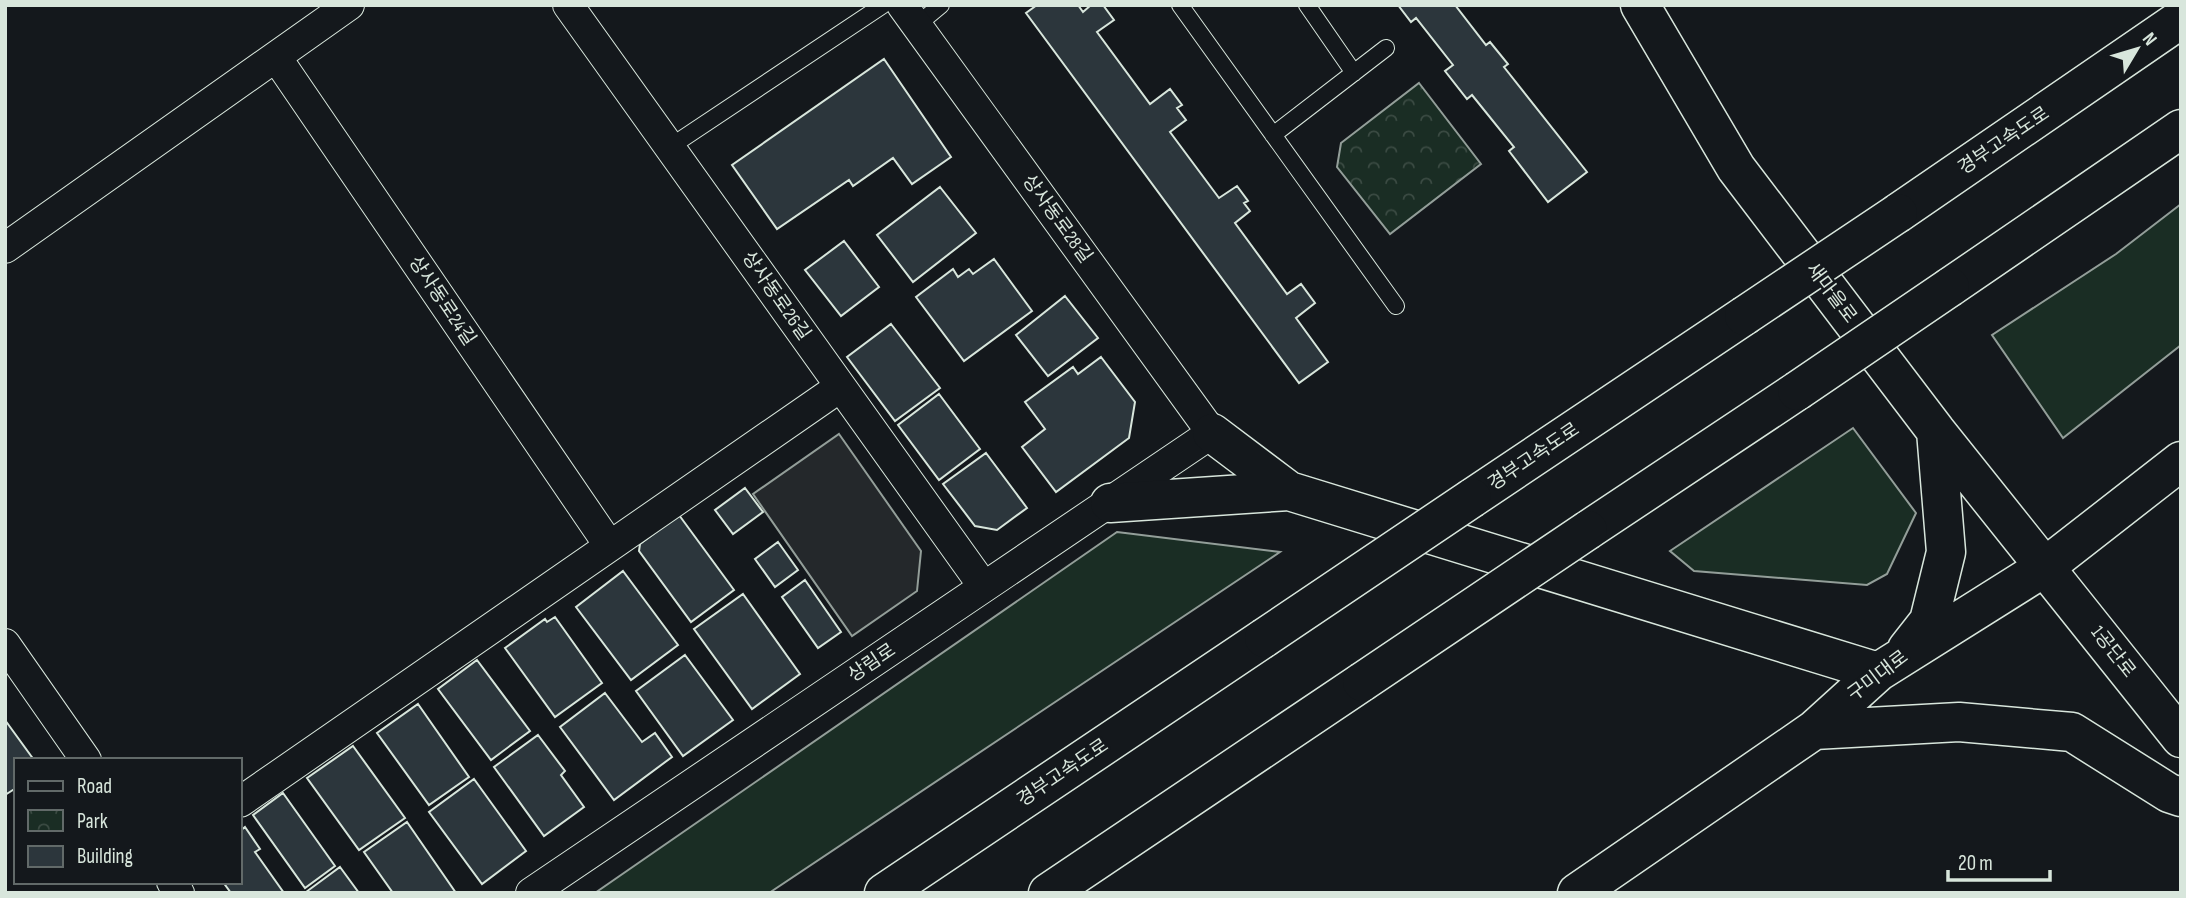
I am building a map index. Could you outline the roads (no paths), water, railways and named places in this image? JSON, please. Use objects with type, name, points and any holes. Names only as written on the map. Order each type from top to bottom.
[{"type":"main road","name":"새마을로","points":[[1640,5],[1736,168],[1936,431],[2045,567]]},
{"type":"main road","name":"경부고속도로","points":[[884,893],[1898,213],[2181,19]]},
{"type":"main road","points":[[1048,893],[2181,129]]},
{"type":"main road","points":[[1212,433],[1289,491],[1878,672],[1905,652],[1929,621],[1946,552],[1936,431]]},
{"type":"main road","name":"구미대로","points":[[1577,893],[1814,730],[1878,672],[2045,567],[2181,461]]},
{"type":"main road","points":[[1110,503],[1289,491]]},
{"type":"main road","name":"1공단로","points":[[2045,567],[2181,738]]},
{"type":"main road","points":[[1814,730],[1959,722],[2073,732],[2169,793],[2181,797]]},
{"type":"street","points":[[5,248],[349,5]]},
{"type":"street","name":"상사동로26길","points":[[568,5],[984,587]]},
{"type":"street","name":"상사동로28길","points":[[910,15],[1212,433]]},
{"type":"street","name":"상사동로24길","points":[[276,57],[609,545]]},
{"type":"street","points":[[242,801],[840,387]]},
{"type":"street","name":"상림로","points":[[531,893],[1212,433]]},
{"type":"street","points":[[5,644],[85,758]]},
{"type":"lane","points":[[670,147],[883,5]]},
{"type":"lane","points":[[910,15],[941,5]]},
{"type":"lane","points":[[1180,5],[1396,306]]},
{"type":"lane","points":[[1307,5],[1354,72]]},
{"type":"lane","points":[[1273,135],[1386,48]]}]
